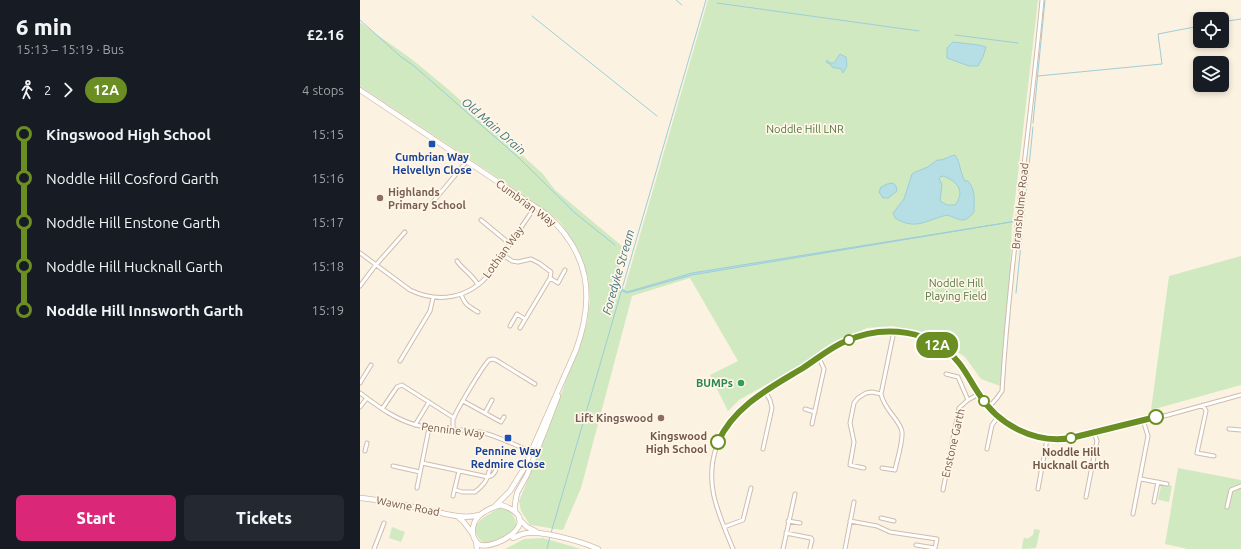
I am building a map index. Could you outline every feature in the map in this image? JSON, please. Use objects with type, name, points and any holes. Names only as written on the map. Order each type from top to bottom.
[{"type":"street","name":"Bransholme Road","points":[[989,408],[1002,391],[1018,218],[1042,0]]},
{"type":"street","name":"Cumbrian Way","points":[[360,90],[535,207],[558,225],[568,238],[583,271],[587,290],[583,331],[550,418],[533,453],[510,491],[494,507]]},
{"type":"street","points":[[432,204],[467,161]]},
{"type":"street","name":"Lothian Way","points":[[360,253],[410,290],[419,294],[433,298],[461,294],[478,285],[490,273],[535,207]]},
{"type":"street","points":[[481,220],[510,244]]},
{"type":"street","points":[[360,286],[405,232]]},
{"type":"street","points":[[502,255],[512,261],[518,262],[532,260],[539,263],[551,272],[550,278],[520,328]]},
{"type":"street","points":[[457,261],[461,267],[474,278],[478,285]]},
{"type":"street","points":[[550,278],[558,283],[565,270]]},
{"type":"street","points":[[461,294],[466,305],[478,312]]},
{"type":"street","points":[[400,361],[430,311],[433,298]]},
{"type":"street","points":[[510,326],[517,314],[525,319]]},
{"type":"street","points":[[733,549],[715,505],[711,479],[714,454],[724,430],[738,412],[756,397],[846,340],[869,333],[882,331],[910,333],[942,347],[959,362],[979,394],[989,408],[998,417],[1010,426],[1034,436],[1047,439],[1060,440],[1168,415],[1241,395]]},
{"type":"street","points":[[882,468],[895,470],[902,433],[901,428],[882,401],[881,394],[894,331]]},
{"type":"street","points":[[812,424],[824,369],[819,358]]},
{"type":"street","points":[[453,430],[454,418],[463,401],[484,366],[491,359],[496,360],[535,384]]},
{"type":"street","points":[[360,383],[371,365]]},
{"type":"street","name":"Enstone Garth","points":[[946,374],[958,377],[968,400]]},
{"type":"street","points":[[382,409],[397,387],[402,385],[454,418]]},
{"type":"street","points":[[763,449],[772,408],[765,391]]},
{"type":"street","points":[[864,468],[850,465],[854,442],[850,424],[854,403],[858,398],[866,393],[872,392],[881,394]]},
{"type":"street","name":"Pennine Way","points":[[360,393],[382,409],[415,425],[429,428],[480,432],[496,437],[533,453]]},
{"type":"street","name":"Enstone Garth","points":[[943,490],[959,408],[961,404],[979,394]]},
{"type":"street","points":[[360,407],[367,398]]},
{"type":"street","points":[[485,413],[492,400]]},
{"type":"street","points":[[463,401],[501,422],[504,417]]},
{"type":"street","name":"Pennine Way","points":[[415,425],[429,402]]},
{"type":"street","points":[[1203,405],[1206,411],[1197,453],[1214,456]]},
{"type":"street","points":[[805,409],[815,412]]},
{"type":"street","points":[[987,449],[992,425],[998,417]]},
{"type":"street","points":[[1133,514],[1141,479],[1148,436],[1143,420]]},
{"type":"street","points":[[417,488],[429,428]]},
{"type":"street","points":[[1228,428],[1241,430]]},
{"type":"street","points":[[1086,496],[1097,442],[1094,432]]},
{"type":"street","points":[[1038,488],[1047,439]]},
{"type":"street","points":[[360,446],[366,447]]},
{"type":"street","name":"Cumbrian Way","points":[[515,512],[517,493],[527,475],[533,453]]},
{"type":"street","points":[[422,463],[488,477],[487,480],[475,492],[462,492],[456,490]]},
{"type":"street","points":[[394,466],[420,472]]},
{"type":"street","points":[[453,496],[456,490],[459,471]]},
{"type":"street","points":[[1141,479],[1167,484]]},
{"type":"street","points":[[1154,502],[1158,482]]},
{"type":"street","points":[[1228,507],[1231,490],[1241,486]]},
{"type":"street","points":[[724,527],[743,520],[751,488]]},
{"type":"street","points":[[783,549],[794,494]]},
{"type":"street","name":"Wawne Road","points":[[360,498],[411,506],[457,516],[472,518],[479,515]]},
{"type":"street","points":[[845,549],[854,502]]},
{"type":"street","points":[[472,534],[473,524],[479,515],[501,504],[511,508],[527,527],[537,532],[574,541],[598,549]]},
{"type":"street","points":[[457,516],[464,521],[476,541],[481,546],[488,548],[493,548],[522,534],[537,532]]},
{"type":"street","points":[[512,538],[518,530],[520,524],[519,518]]},
{"type":"street","points":[[881,518],[894,521]]},
{"type":"street","points":[[884,529],[887,520]]},
{"type":"street","points":[[788,521],[800,523]]},
{"type":"street","points":[[850,521],[877,526],[890,532],[937,539],[935,548],[916,545]]},
{"type":"street","points":[[374,549],[384,523]]},
{"type":"street","points":[[786,532],[811,538],[810,548]]},
{"type":"street","points":[[476,541],[477,549]]},
{"type":"green space","name":"Noddle Hill LNR","points":[[708,0],[1038,0],[1012,226],[1006,364],[1003,387],[981,379],[965,357],[942,342],[921,333],[893,326],[867,328],[845,338],[819,355],[739,400],[728,411],[710,375],[738,361],[690,278],[632,296],[581,488],[563,530],[530,525],[521,511],[519,501],[545,438],[587,323],[590,300],[588,277],[577,247],[559,221],[531,200],[360,86],[360,22],[410,58],[444,86],[543,174],[555,190],[622,246],[618,278],[624,290]]},
{"type":"green space","points":[[1241,256],[1241,385],[1151,410],[1169,276]]},
{"type":"green space","points":[[1178,468],[1241,480],[1241,549],[1188,549],[1165,544]]},
{"type":"green space","points":[[1164,484],[1172,486],[1169,502],[1158,499],[1161,486]]},
{"type":"green space","points":[[500,508],[508,509],[512,514],[516,522],[516,530],[491,544],[485,544],[478,538],[476,527],[483,518]]},
{"type":"green space","points":[[392,527],[405,532],[401,542],[389,538]]},
{"type":"green space","points":[[1034,529],[1040,530],[1036,548],[1022,549],[1023,540],[1025,537],[1027,539],[1033,535]]},
{"type":"green space","points":[[543,538],[581,549],[505,549],[524,539]]},
{"type":"water","points":[[953,42],[986,47],[978,66],[969,66],[947,58],[947,48]]},
{"type":"water","points":[[840,54],[846,57],[847,66],[843,73],[841,69],[832,67],[826,62],[827,60],[830,63],[834,63]]},
{"type":"water","points":[[955,155],[965,181],[968,181],[971,184],[974,196],[974,212],[971,216],[962,220],[947,215],[915,224],[902,222],[895,218],[893,213],[904,199],[912,174],[928,167],[937,160],[942,160]],"holes":[[[943,176],[956,184],[960,191],[960,195],[955,205],[947,205],[940,201],[942,184],[939,179]]]},
{"type":"water","points":[[893,183],[896,186],[897,191],[888,198],[883,198],[879,192],[881,187]]},
{"type":"water","points":[[1017,221],[692,275],[627,293],[622,291],[622,289],[627,292],[692,273]]},
{"type":"waterway","points":[[676,0],[682,5]]},
{"type":"waterway","name":"Foredyke Stream","points":[[551,533],[706,0]]},
{"type":"waterway","points":[[1033,123],[1045,0]]},
{"type":"waterway","points":[[717,3],[919,31]]},
{"type":"waterway","points":[[532,16],[657,116]]},
{"type":"waterway","points":[[1229,21],[1241,19]]},
{"type":"waterway","name":"Old Main Drain","points":[[360,20],[520,159],[575,213],[615,245]]},
{"type":"waterway","points":[[1038,76],[1162,64],[1158,34],[1193,27]]},
{"type":"waterway","points":[[955,35],[1018,43]]},
{"type":"waterway","points":[[1016,293],[1033,127]]},
{"type":"waterway","name":"Foredyke Stream","points":[[547,549],[550,536]]},
{"type":"bus line","name":"12A","points":[[718,442],[724,430],[738,412],[756,397],[846,340],[869,333],[882,331],[910,333],[942,347],[959,362],[979,394],[989,408],[998,417],[1010,426],[1034,436],[1060,440],[1156,417]]},
{"type":"place","name":"Cumbrian Way Helvellyn Close","points":[[432,144]]},
{"type":"place","name":"Highlands Primary School","points":[[380,198]]},
{"type":"place","name":"BUMPs","points":[[741,383]]},
{"type":"place","name":"Lift Kingswood","points":[[661,418]]},
{"type":"place","name":"Pennine Way Redmire Close","points":[[508,438]]},
{"type":"place","name":"Noddle Hill Hucknall Garth","points":[[1071,438]]},
{"type":"place","name":"Kingswood High School","points":[[718,442]]},
{"type":"park label","name":"Noddle Hill Playing Field","points":[[956,289]]}]
